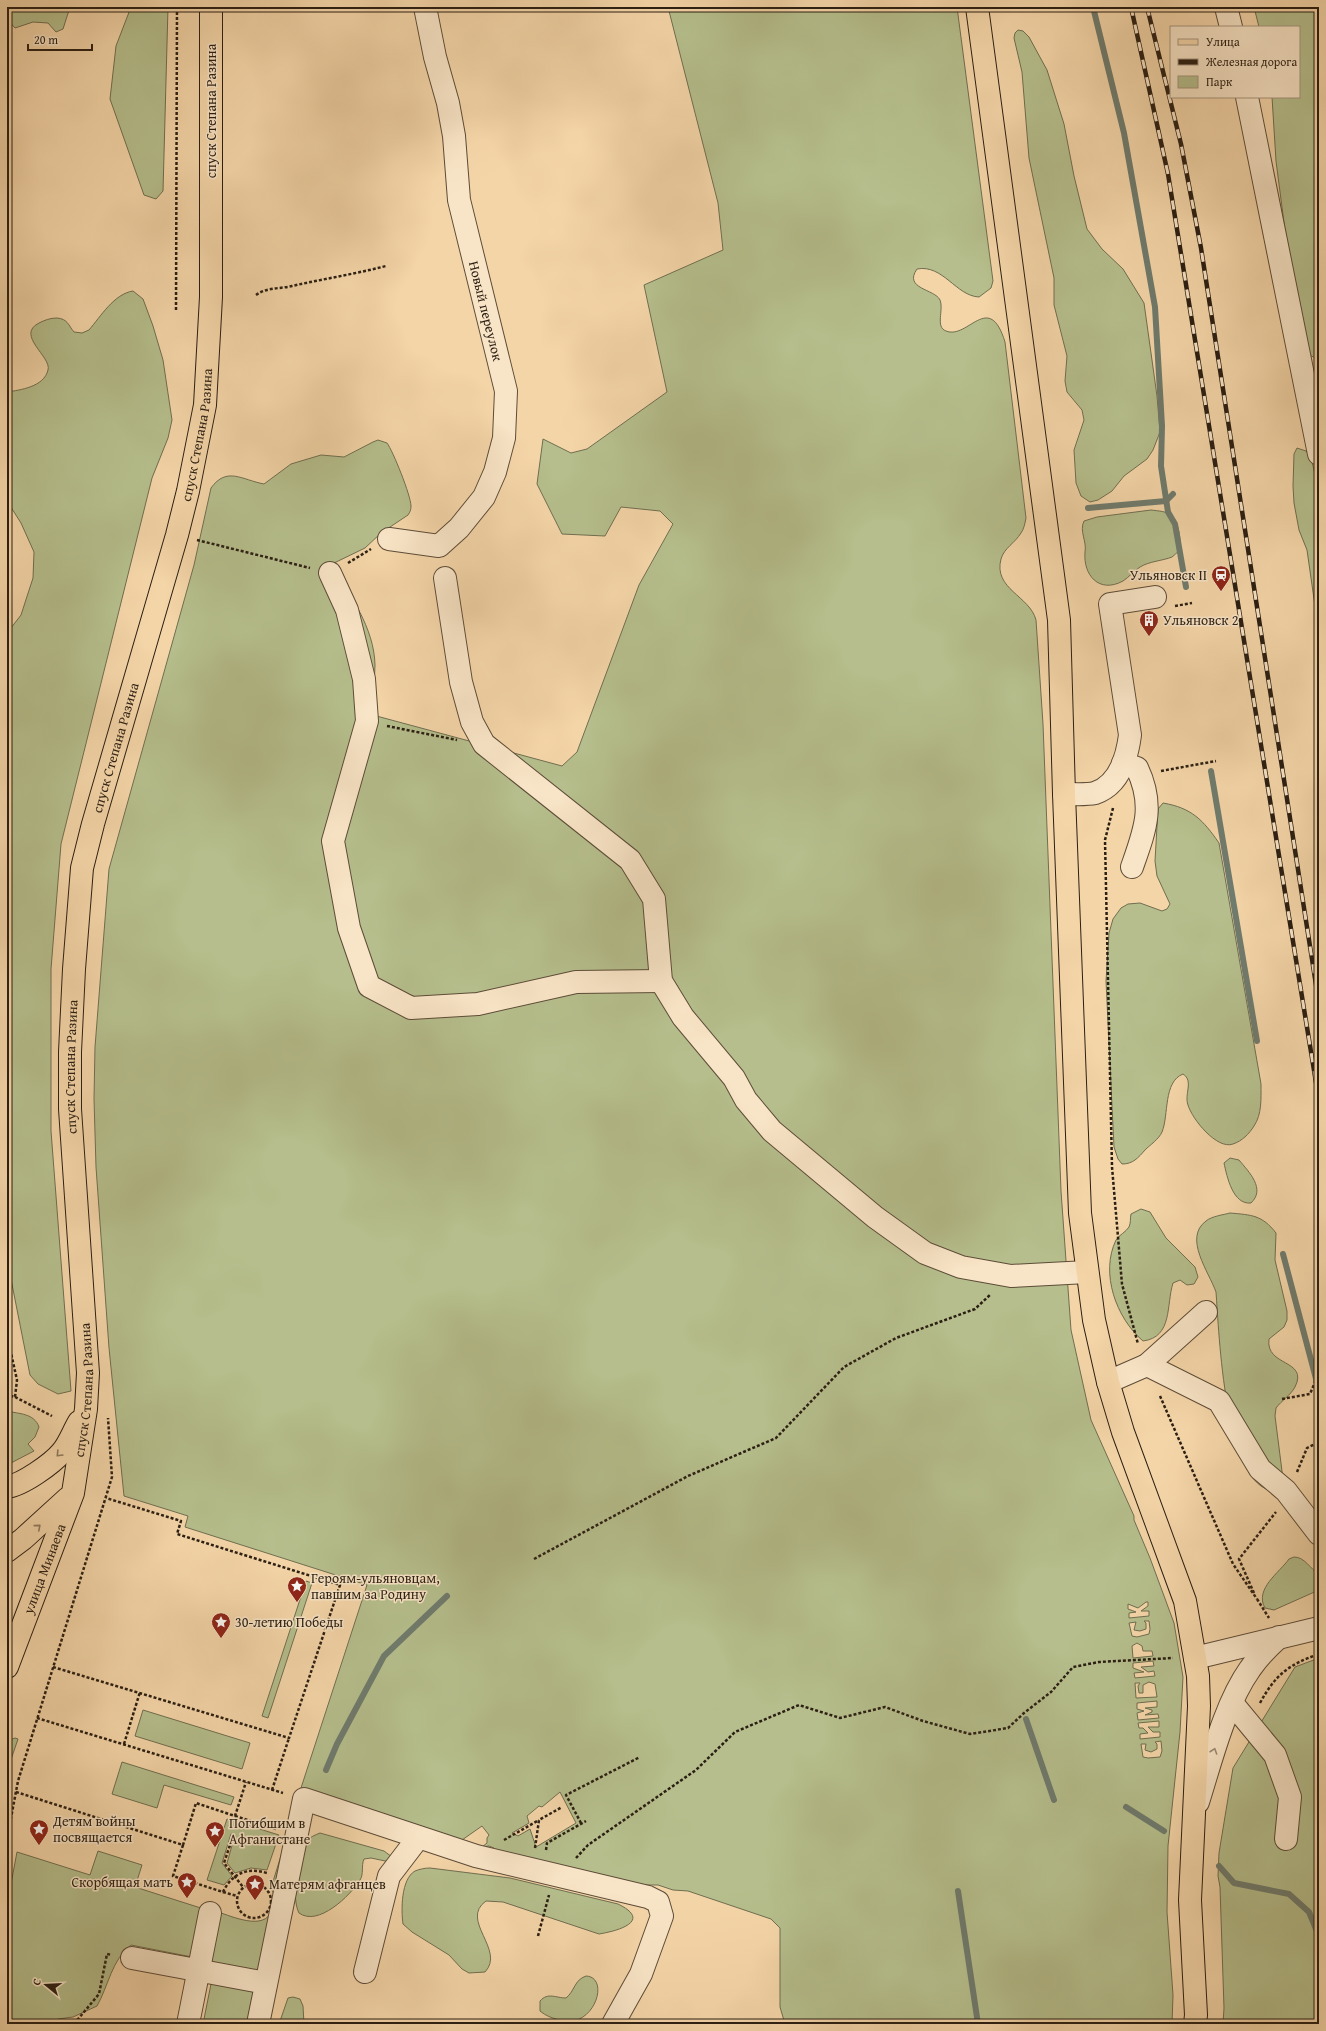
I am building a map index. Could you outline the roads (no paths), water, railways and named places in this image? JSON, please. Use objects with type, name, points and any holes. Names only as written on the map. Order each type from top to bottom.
[{"type":"main road","name":"спуск Степана Разина","points":[[73,1493],[86,1409],[88,1373],[71,1117],[70,1052],[74,969],[82,868],[93,824],[177,535],[188,490],[205,398],[211,298],[211,7]]},
{"type":"main road","points":[[977,7],[1059,620],[1080,1213],[1087,1272],[1094,1320],[1108,1382],[1123,1432],[1185,1601],[1198,1676],[1199,1706],[1190,1900],[1196,2015],[1195,2024]]},
{"type":"main road","points":[[7,1487],[32,1476],[62,1452],[86,1409]]},
{"type":"main road","points":[[7,1551],[52,1514],[73,1493]]},
{"type":"main road","name":"улица Минаева","points":[[7,1667],[73,1493]]},
{"type":"street","name":"Новый переулок","points":[[389,538],[439,546],[459,528],[484,498],[495,472],[504,438],[506,391],[459,200],[454,136],[448,103],[435,57],[426,7]]},
{"type":"street","points":[[1226,7],[1231,26]]},
{"type":"street","points":[[1247,98],[1319,454]]},
{"type":"street","points":[[330,573],[347,610],[364,679],[367,721],[333,840],[348,928],[369,986],[411,1008],[478,1004],[576,982],[661,981]]},
{"type":"street","points":[[445,578],[461,682],[472,722],[484,744],[630,860],[654,899],[661,981],[683,1017],[734,1078],[746,1100],[772,1131],[875,1217],[925,1253],[961,1267],[1011,1276],[1087,1272]]},
{"type":"street","points":[[1064,794],[1094,793],[1104,789],[1118,772],[1130,735],[1110,604],[1155,597]]},
{"type":"street","points":[[1118,772],[1137,768],[1148,797],[1144,833],[1132,866]]},
{"type":"street","points":[[1108,1382],[1147,1365],[1206,1312]]},
{"type":"street","points":[[1147,1365],[1219,1401],[1260,1469],[1288,1494],[1319,1534]]},
{"type":"street","points":[[1195,1658],[1319,1628]]},
{"type":"street","points":[[1194,1814],[1214,1751],[1232,1703],[1249,1670],[1263,1652],[1279,1637]]},
{"type":"street","points":[[1232,1703],[1274,1756],[1290,1797],[1286,1839]]},
{"type":"street","points":[[258,2024],[304,1799],[476,1856],[648,1897],[658,1902],[662,1916],[641,1974],[614,2024]]},
{"type":"street","points":[[365,1972],[389,1876],[418,1838]]},
{"type":"street","points":[[188,2024],[210,1913]]},
{"type":"street","points":[[132,1958],[266,1983]]},
{"type":"waterway","points":[[1093,7],[1124,133],[1155,307],[1162,426],[1161,466],[1168,512],[1175,524],[1186,587]]},
{"type":"waterway","points":[[1088,508],[1166,501],[1173,494]]},
{"type":"waterway","points":[[1211,771],[1257,1041]]},
{"type":"waterway","points":[[1283,1254],[1319,1390]]},
{"type":"waterway","points":[[326,1770],[337,1744],[384,1656],[447,1596]]},
{"type":"waterway","points":[[1026,1719],[1054,1800]]},
{"type":"waterway","points":[[1126,1807],[1164,1831]]},
{"type":"waterway","points":[[1219,1866],[1234,1883],[1289,1894],[1309,1912],[1319,1936]]},
{"type":"waterway","points":[[958,1891],[978,2024]]},
{"type":"railway","points":[[1131,7],[1168,174],[1319,1101]]},
{"type":"railway","points":[[1147,7],[1181,144],[1201,248],[1319,1004]]},
{"type":"place","name":"Ульяновск II","points":[[1221,592]]},
{"type":"place","name":"Ульяновск 2","points":[[1149,637]]},
{"type":"place","name":"Героям-ульяновцам, павшим за Родину","points":[[297,1603]]},
{"type":"place","name":"30-летию Победы","points":[[221,1639]]},
{"type":"place","name":"Детям войны посвящается","points":[[39,1846]]},
{"type":"place","name":"Погибшим в Афганистане","points":[[215,1848]]},
{"type":"place","name":"Скорбящая мать","points":[[187,1899]]},
{"type":"place","name":"Матерям афганцев","points":[[255,1901]]}]
